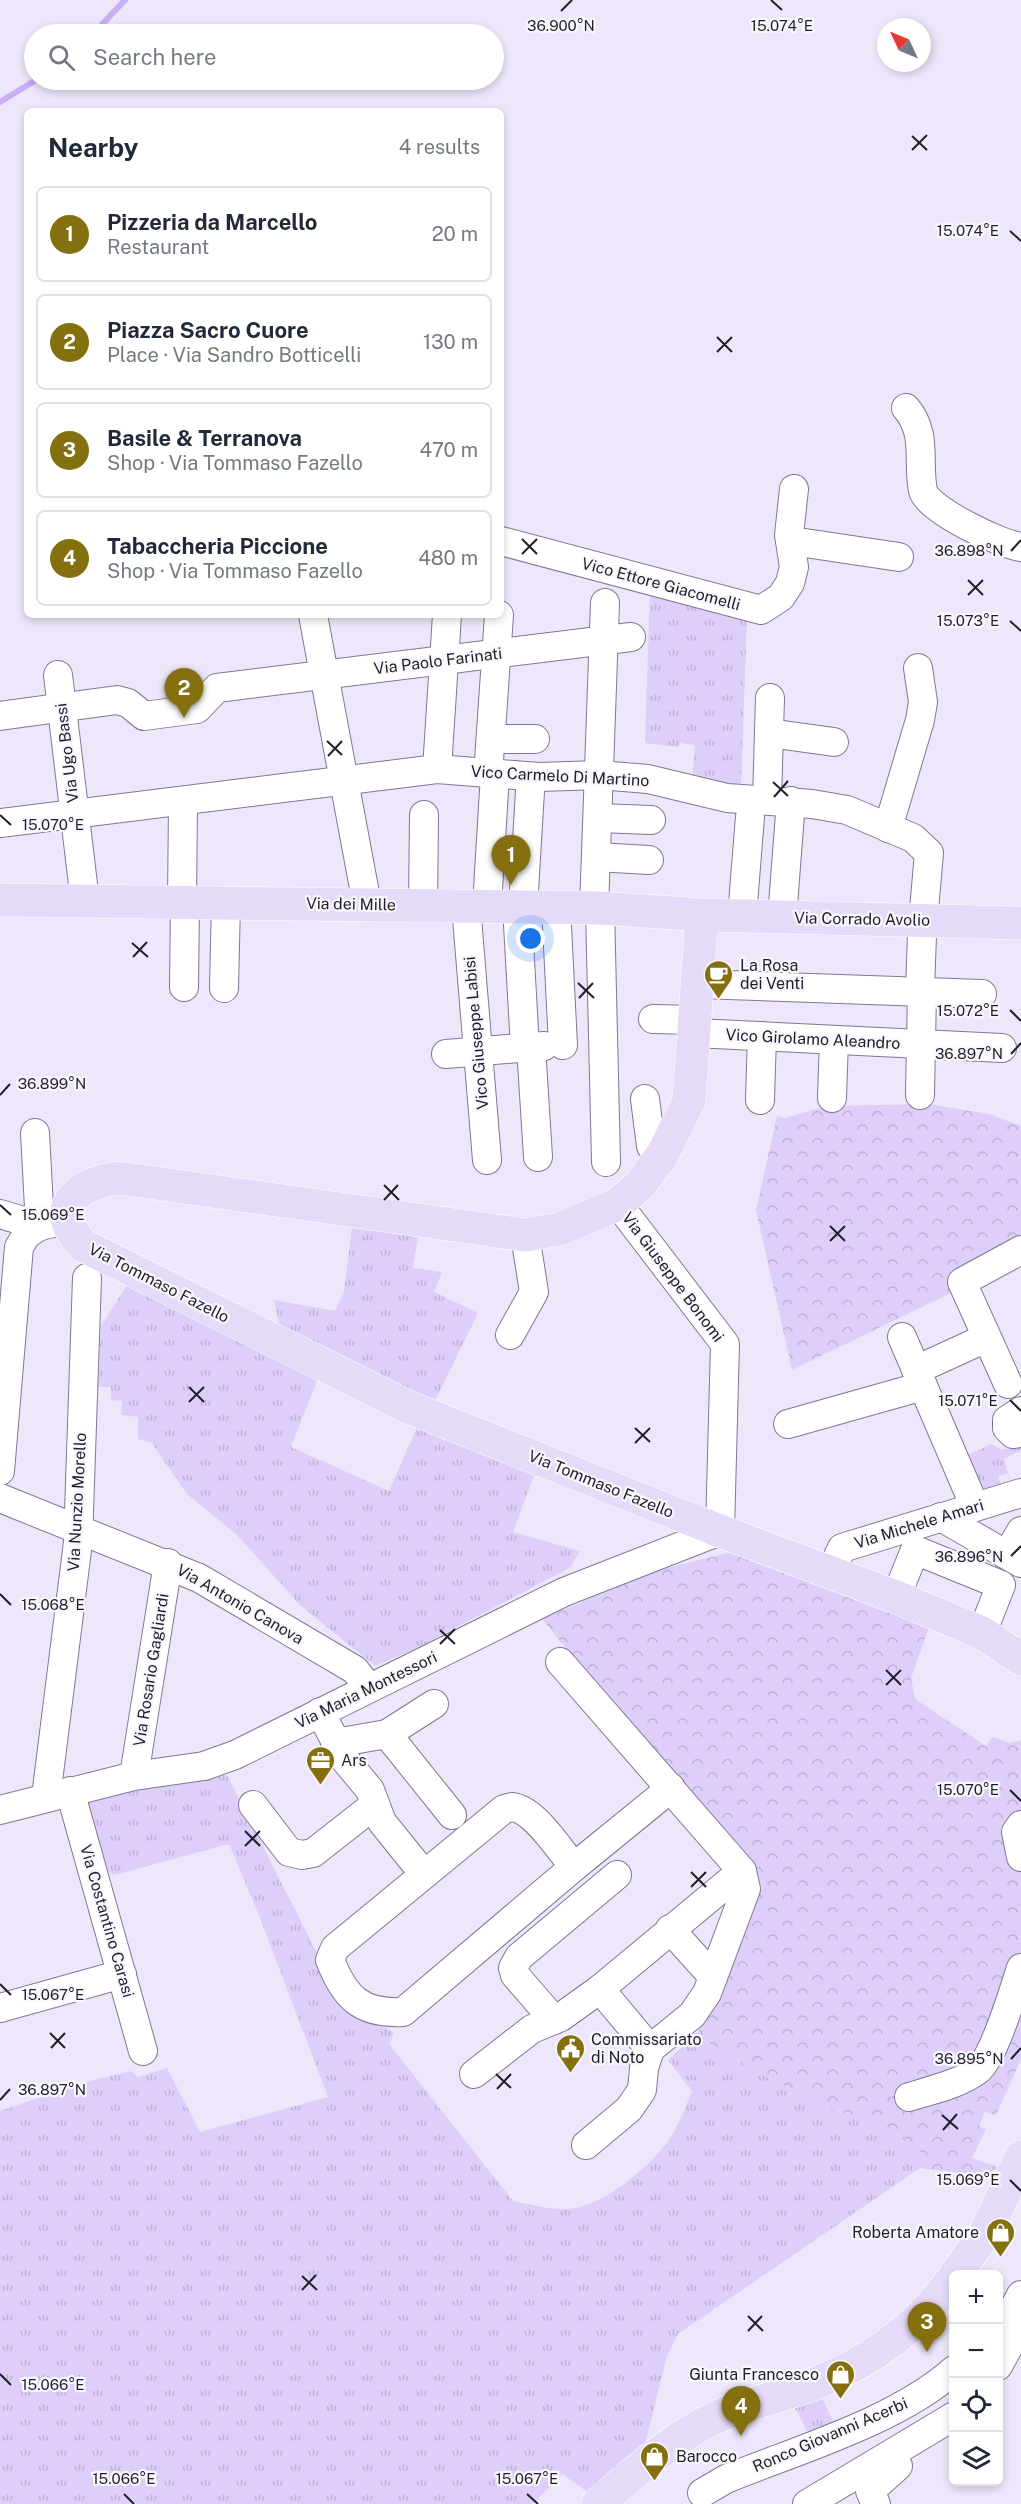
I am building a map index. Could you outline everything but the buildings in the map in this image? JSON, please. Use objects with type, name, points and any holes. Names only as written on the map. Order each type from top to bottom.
[{"type":"main road","name":"Via dei Mille","points":[[0,900],[556,907],[702,915]]},
{"type":"main road","name":"Via Corrado Avolio","points":[[702,915],[922,928],[1021,923]]},
{"type":"main road","points":[[53,1223],[67,1208],[73,1197],[85,1187],[100,1180],[119,1178],[525,1235],[560,1229],[618,1204],[654,1167],[689,1101],[702,915]]},
{"type":"main road","name":"Via Tommaso Fazello","points":[[53,1223],[84,1246],[408,1407],[720,1531],[896,1597],[982,1633],[1021,1659]]},
{"type":"main road","points":[[959,2270],[986,2232],[1021,2157]]},
{"type":"main road","points":[[598,2504],[676,2440],[726,2413],[819,2382],[879,2352],[914,2325],[949,2283]]},
{"type":"street","points":[[906,408],[914,418],[920,433],[923,494],[932,503],[982,535],[1006,545],[1021,547]]},
{"type":"street","name":"Vico Ettore Giacomelli","points":[[504,542],[761,610],[780,597],[790,583],[794,567],[789,535],[794,489]]},
{"type":"street","points":[[792,547],[805,543],[900,556]]},
{"type":"street","points":[[605,603],[617,639],[599,775],[596,857],[606,1162]]},
{"type":"street","points":[[314,618],[367,904]]},
{"type":"street","points":[[437,769],[447,618]]},
{"type":"street","points":[[499,618],[491,739],[491,783],[498,906],[528,1048],[538,1157]]},
{"type":"street","name":"Via Paolo Farinati","points":[[62,708],[117,700],[128,703],[144,716],[197,709],[217,688],[617,639]]},
{"type":"street","points":[[888,828],[920,720],[923,702],[918,668]]},
{"type":"street","name":"Via Ugo Bassi","points":[[58,675],[85,901]]},
{"type":"street","points":[[770,698],[769,806],[782,918]]},
{"type":"street","points":[[0,716],[62,708]]},
{"type":"street","points":[[769,734],[834,742]]},
{"type":"street","points":[[491,739],[535,739]]},
{"type":"street","name":"Vico Carmelo Di Martino","points":[[0,824],[437,769],[491,783],[599,775],[648,778],[769,806],[847,810],[913,838],[929,853],[922,928]]},
{"type":"street","points":[[498,906],[531,791]]},
{"type":"street","points":[[183,802],[184,987]]},
{"type":"street","points":[[742,916],[769,806]]},
{"type":"street","points":[[423,905],[424,815]]},
{"type":"street","points":[[598,818],[651,820]]},
{"type":"street","points":[[596,857],[650,860]]},
{"type":"street","points":[[224,988],[226,903]]},
{"type":"street","name":"Vico Giuseppe Labisi","points":[[487,1160],[478,1051],[498,906]]},
{"type":"street","points":[[446,1054],[569,1045],[556,907]]},
{"type":"street","points":[[920,1095],[922,928]]},
{"type":"street","points":[[698,984],[982,994]]},
{"type":"street","name":"Vico Girolamo Aleandro","points":[[653,1019],[762,1036],[920,1046],[1002,1048]]},
{"type":"street","points":[[760,1100],[762,1036]]},
{"type":"street","points":[[832,1098],[834,1040]]},
{"type":"street","points":[[645,1099],[651,1146]]},
{"type":"street","points":[[35,1133],[53,1223]]},
{"type":"street","name":"Via Giuseppe Bonomi","points":[[618,1204],[725,1344],[720,1531]]},
{"type":"street","points":[[0,1214],[53,1223]]},
{"type":"street","points":[[0,1471],[19,1247],[27,1234],[53,1223]]},
{"type":"street","points":[[510,1335],[534,1292],[525,1235]]},
{"type":"street","points":[[1008,1384],[962,1282],[1021,1250]]},
{"type":"street","name":"Via Nunzio Morello","points":[[58,1794],[79,1528],[87,1278]]},
{"type":"street","points":[[902,1337],[975,1507]]},
{"type":"street","points":[[788,1424],[920,1378],[986,1338]]},
{"type":"street","points":[[1021,1411],[1007,1420],[1007,1428],[1012,1434],[1021,1433]]},
{"type":"street","name":"Via Michele Amari","points":[[831,1571],[842,1548],[1021,1493]]},
{"type":"street","name":"Via Antonio Canova","points":[[0,1498],[168,1563],[199,1578],[355,1670],[369,1688]]},
{"type":"street","points":[[941,1517],[1014,1559],[1021,1531]]},
{"type":"street","name":"Via Maria Montessori","points":[[0,1810],[134,1776],[204,1766],[235,1755],[564,1592],[720,1531]]},
{"type":"street","points":[[896,1597],[915,1550],[1001,1585],[982,1633]]},
{"type":"street","name":"Via Rosario Gagliardi","points":[[134,1776],[168,1563]]},
{"type":"street","points":[[560,1662],[742,1871],[746,1889],[707,1994],[692,2015],[650,2049],[644,2068],[642,2090],[629,2109],[585,2145]]},
{"type":"street","points":[[335,1743],[387,1734],[434,1704]]},
{"type":"street","points":[[320,1712],[335,1743],[370,1790],[373,1806],[382,1822],[423,1873]]},
{"type":"street","points":[[387,1734],[452,1815]]},
{"type":"street","points":[[574,1867],[531,1815],[521,1808],[504,1809],[423,1873],[335,1948],[330,1960],[338,1980],[354,2001],[367,2008],[381,2013],[403,2012],[671,1788]]},
{"type":"street","name":"Via Costantino Carasi","points":[[58,1794],[122,1974],[143,2051]]},
{"type":"street","points":[[253,1805],[289,1851],[302,1855],[313,1853],[373,1806]]},
{"type":"street","points":[[1021,1825],[1016,1832],[1021,1857]]},
{"type":"street","points":[[474,2074],[532,2029],[554,2020],[600,1989],[742,1871]]},
{"type":"street","points":[[554,2020],[515,1975],[513,1968],[519,1957],[617,1875]]},
{"type":"street","points":[[670,1929],[713,1977]]},
{"type":"street","points":[[909,2097],[969,2075],[980,2068],[996,2039],[1021,1968]]},
{"type":"street","points":[[0,2008],[122,1974]]},
{"type":"street","points":[[600,1989],[650,2049]]},
{"type":"street","points":[[1003,2328],[1021,2295]]},
{"type":"street","points":[[1003,2358],[1021,2324]]},
{"type":"street","name":"Ronco Giovanni Acerbi","points":[[702,2493],[726,2479],[902,2405],[935,2387],[949,2374]]},
{"type":"street","points":[[807,2504],[902,2450],[949,2419]]},
{"type":"street","points":[[876,2504],[870,2491],[904,2460],[902,2450]]},
{"type":"green space","points":[[650,590],[747,615],[741,790],[692,781],[695,745],[680,743],[679,747],[645,743]]},
{"type":"green space","points":[[929,1104],[989,1114],[1021,1126],[1021,1243],[959,1289],[792,1370],[756,1210],[777,1116],[785,1118],[827,1106]]},
{"type":"green space","points":[[352,1226],[418,1236],[413,1268],[442,1272],[434,1292],[478,1313],[435,1401],[281,1335],[274,1300],[335,1311],[344,1292]]},
{"type":"green space","points":[[130,1281],[318,1378],[291,1447],[389,1491],[420,1421],[536,1470],[513,1532],[580,1551],[571,1567],[417,1648],[375,1666],[300,1605],[237,1535],[187,1494],[151,1442],[138,1439],[138,1417],[121,1415],[122,1401],[111,1400],[111,1387],[98,1387],[101,1326]]},
{"type":"green space","points":[[992,1444],[1002,1450],[1021,1445],[1021,1450],[1004,1459],[1008,1473],[998,1476],[1001,1485],[984,1492],[968,1455]]},
{"type":"green space","points":[[740,1550],[930,1625],[911,1678],[915,1699],[986,1746],[993,1737],[1010,1743],[1021,1740],[1021,2059],[996,2115],[985,2112],[979,2126],[986,2129],[972,2158],[1001,2168],[980,2176],[920,2168],[923,2156],[904,2137],[833,2109],[770,2079],[695,2035],[708,2019],[762,1888],[757,1876],[688,1798],[542,1619],[654,1571]]},
{"type":"green space","points":[[227,1775],[340,1999],[394,2033],[389,2044],[513,2201],[551,2208],[578,2208],[610,2194],[640,2171],[654,2158],[673,2133],[692,2091],[668,2060],[695,2035],[770,2079],[833,2109],[904,2137],[923,2156],[920,2168],[678,2334],[667,2356],[643,2453],[589,2493],[562,2474],[533,2504],[0,2504],[0,2111],[82,2083],[131,2071],[138,2077],[167,2068],[200,2132],[328,2097],[260,1918],[229,1844],[114,1875],[104,1869],[86,1796],[184,1779]]},
{"type":"green space","points":[[822,2397],[836,2428],[810,2436],[795,2408]]},
{"type":"waterway","points":[[102,24],[125,0]]},
{"type":"waterway","points":[[0,102],[24,87]]},
{"type":"place","name":"Piazza Sacro Cuore","points":[[184,718]]},
{"type":"place","name":"Pizzeria da Marcello","points":[[511,885]]},
{"type":"place","name":"La Rosa dei Venti","points":[[719,1000]]},
{"type":"place","name":"Ars","points":[[320,1786]]},
{"type":"place","name":"Commissariato di Noto","points":[[570,2074]]},
{"type":"place","name":"Roberta Amatore","points":[[1000,2258]]},
{"type":"place","name":"Basile & Terranova","points":[[927,2352]]},
{"type":"place","name":"Giunta Francesco","points":[[840,2400]]},
{"type":"place","name":"Tabaccheria Piccione","points":[[741,2436]]},
{"type":"place","name":"Barocco","points":[[655,2482]]}]
